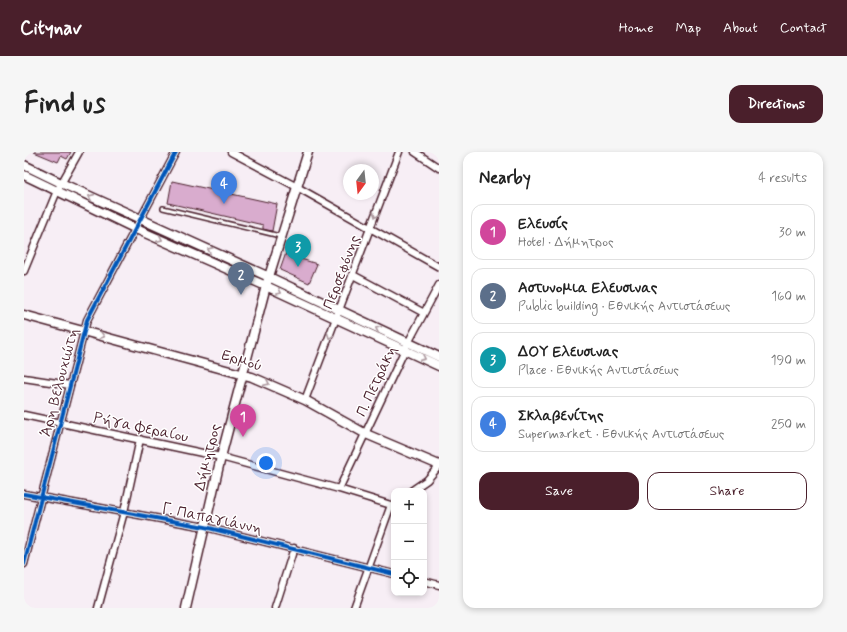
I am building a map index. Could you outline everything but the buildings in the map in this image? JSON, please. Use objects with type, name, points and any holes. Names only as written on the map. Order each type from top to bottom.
[{"type":"street","points":[[24,271],[61,183],[79,152]]},
{"type":"street","name":"Άρη Βελουχιώτη","points":[[24,562],[87,320],[176,152]]},
{"type":"street","points":[[231,152],[297,187],[439,267]]},
{"type":"street","name":"Δήμητρος","points":[[186,608],[221,457],[266,286],[308,152]]},
{"type":"street","name":"Περσεφόνης","points":[[305,400],[399,152]]},
{"type":"street","points":[[415,152],[439,168]]},
{"type":"street","points":[[24,165],[269,277],[338,315]]},
{"type":"street","points":[[24,175],[136,229],[266,286],[338,315],[406,346],[439,357]]},
{"type":"street","points":[[353,275],[424,313]]},
{"type":"street","name":"Π. Πετράκη","points":[[339,489],[406,346],[439,285]]},
{"type":"street","name":"Ερμού","points":[[24,315],[252,377],[305,400],[366,434],[439,466]]},
{"type":"street","points":[[406,346],[439,366]]},
{"type":"street","points":[[24,378],[70,385]]},
{"type":"street","name":"Ρήγα Φεραίου","points":[[24,415],[221,457],[391,503]]},
{"type":"street","points":[[98,608],[124,512],[140,439]]},
{"type":"street","points":[[415,488],[427,480],[439,466]]},
{"type":"street","name":"Γ. Παπαγιάννη","points":[[24,494],[205,527],[391,573]]},
{"type":"street","points":[[354,608],[391,509]]},
{"type":"street","points":[[275,608],[294,548]]},
{"type":"street","points":[[427,582],[439,585]]},
{"type":"lane","points":[[163,208],[282,236]]},
{"type":"cycle path","points":[[24,564],[87,320],[176,152]]},
{"type":"cycle path","points":[[24,494],[205,527],[391,573]]},
{"type":"place","name":"Σκλαβενίτης","points":[[224,204]]},
{"type":"place","name":"ΔΟΥ Ελευσινας","points":[[298,267]]},
{"type":"place","name":"Αστυνομια Ελευσινας","points":[[241,295]]},
{"type":"place","name":"Ελευσίς","points":[[243,437]]}]
